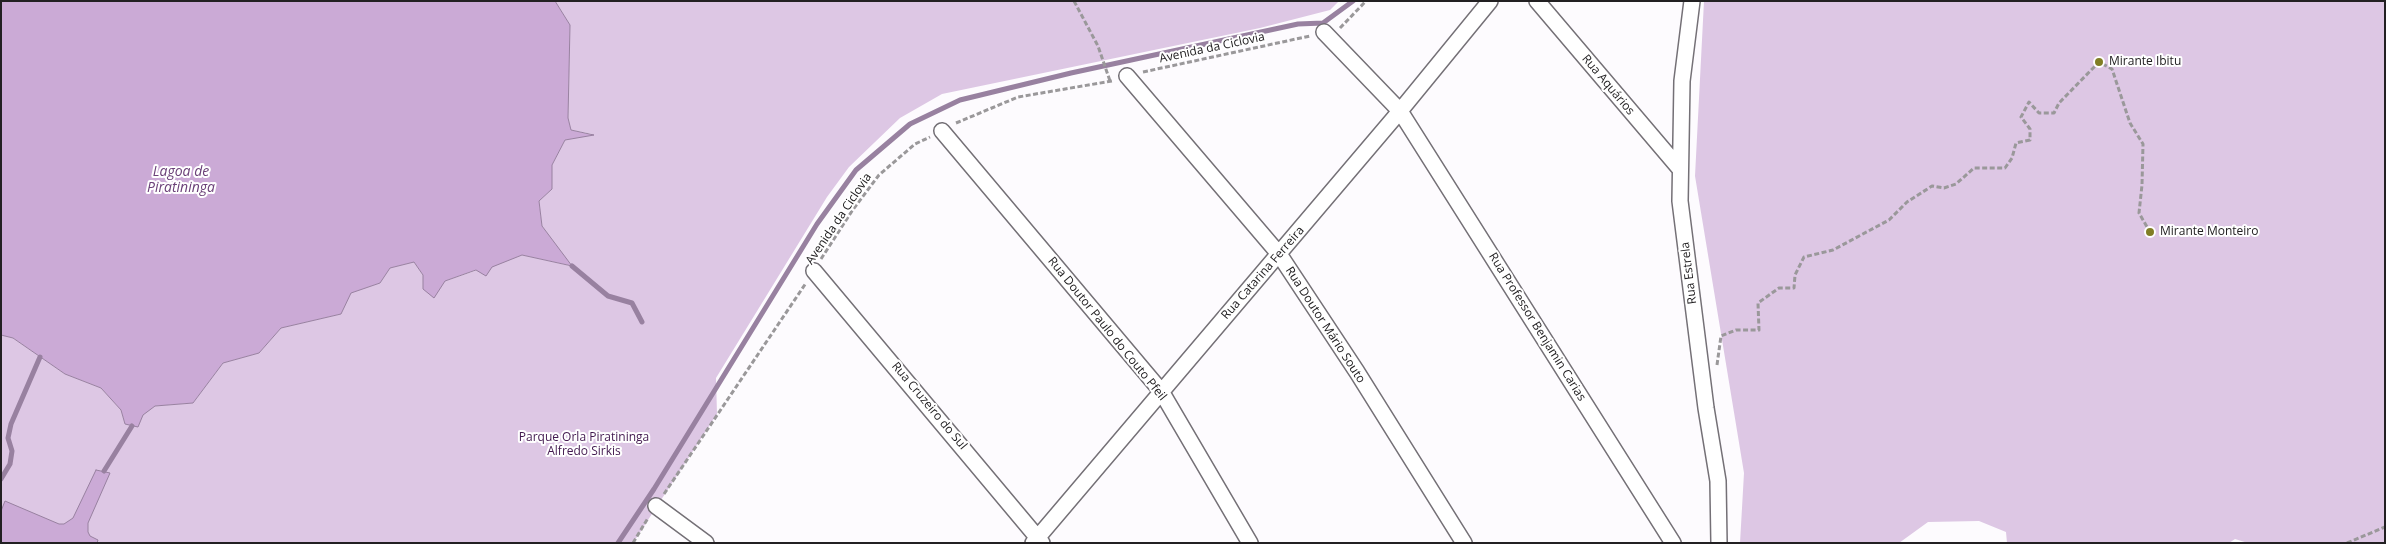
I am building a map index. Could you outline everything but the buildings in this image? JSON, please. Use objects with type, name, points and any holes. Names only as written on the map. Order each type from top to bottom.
[{"type":"street","name":"Rua Catarina Ferreira","points":[[1038,541],[1160,391],[1400,111],[1490,1]]},
{"type":"street","name":"Rua Aquários","points":[[1537,1],[1679,168]]},
{"type":"street","name":"Rua Estrela","points":[[1692,1],[1682,81],[1679,168],[1687,263],[1706,408],[1718,481],[1719,543]]},
{"type":"street","name":"Rua Professor Benjamin Carias","points":[[1324,32],[1400,111],[1673,543]]},
{"type":"street","name":"Rua Doutor Mário Souto","points":[[1127,76],[1279,254],[1357,372],[1464,543]]},
{"type":"street","name":"Rua Doutor Paulo do Couto Pfeil","points":[[942,131],[1160,391],[1250,543]]},
{"type":"street","name":"Rua Cruzeiro do Sul","points":[[814,271],[1038,541]]},
{"type":"street","points":[[656,506],[706,543]]},
{"type":"path","points":[[1074,1],[1098,46],[1110,81]]},
{"type":"path","name":"Avenida da Ciclovia","points":[[633,543],[852,211],[880,175],[915,144],[1018,97],[1110,81],[1339,29],[1366,1]]},
{"type":"path","points":[[1717,372],[1721,336],[1736,330],[1759,330],[1758,303],[1778,288],[1794,288],[1796,275],[1804,257],[1834,250],[1889,220],[1907,202],[1932,186],[1944,188],[1956,184],[1974,168],[2004,168],[2012,158],[2016,142],[2030,140],[2030,129],[2021,117],[2029,102],[2039,113],[2054,113],[2059,103],[2099,62],[2112,69],[2114,81],[2130,124],[2143,144],[2139,213],[2150,232]]},
{"type":"path","points":[[2347,543],[2385,526]]},
{"type":"green space","name":"Parque Orla Piratininga Alfredo Sirkis","points":[[555,1],[1339,1],[1330,10],[1260,28],[942,94],[900,118],[849,167],[827,197],[716,378],[717,414],[633,543],[1,543],[1,335],[13,338],[65,374],[101,388],[121,410],[125,424],[155,406],[193,403],[223,363],[259,353],[281,328],[341,314],[350,293],[380,283],[390,268],[414,262],[423,275],[445,281],[522,255],[571,266],[542,226],[539,201],[552,189],[552,165],[565,140],[592,134],[571,130],[568,119],[570,25]]},
{"type":"green space","points":[[1704,1],[2385,1],[2385,543],[2248,543],[2235,539],[2229,543],[2007,543],[2006,532],[1979,521],[1928,522],[1899,543],[1740,543],[1744,473],[1695,176]]},
{"type":"water","name":"Lagoa de Piratininga","points":[[1,1],[555,1],[570,25],[568,118],[571,130],[594,135],[565,140],[552,165],[552,189],[539,201],[542,226],[572,266],[522,255],[492,267],[486,276],[476,270],[445,281],[434,298],[423,289],[423,275],[414,262],[390,268],[380,283],[351,293],[341,314],[281,328],[259,353],[223,363],[193,403],[155,406],[143,415],[138,427],[125,424],[121,410],[101,388],[65,374],[13,338],[1,335]]},
{"type":"water","points":[[96,470],[110,473],[88,523],[88,532],[90,536],[98,540],[97,543],[1,543],[1,511],[5,501],[59,524],[64,524],[73,518]]},
{"type":"waterway","points":[[618,543],[654,489],[817,224],[856,170],[910,124],[960,100],[1071,73],[1298,24],[1323,23],[1353,1]]},
{"type":"waterway","points":[[572,266],[608,296],[632,303],[642,322]]},
{"type":"waterway","points":[[1,479],[10,464],[12,451],[8,438],[11,424],[40,357]]},
{"type":"waterway","points":[[104,471],[132,426]]},
{"type":"place","name":"Mirante Ibitu","points":[[2099,62]]},
{"type":"place","name":"Mirante Monteiro","points":[[2150,232]]}]
